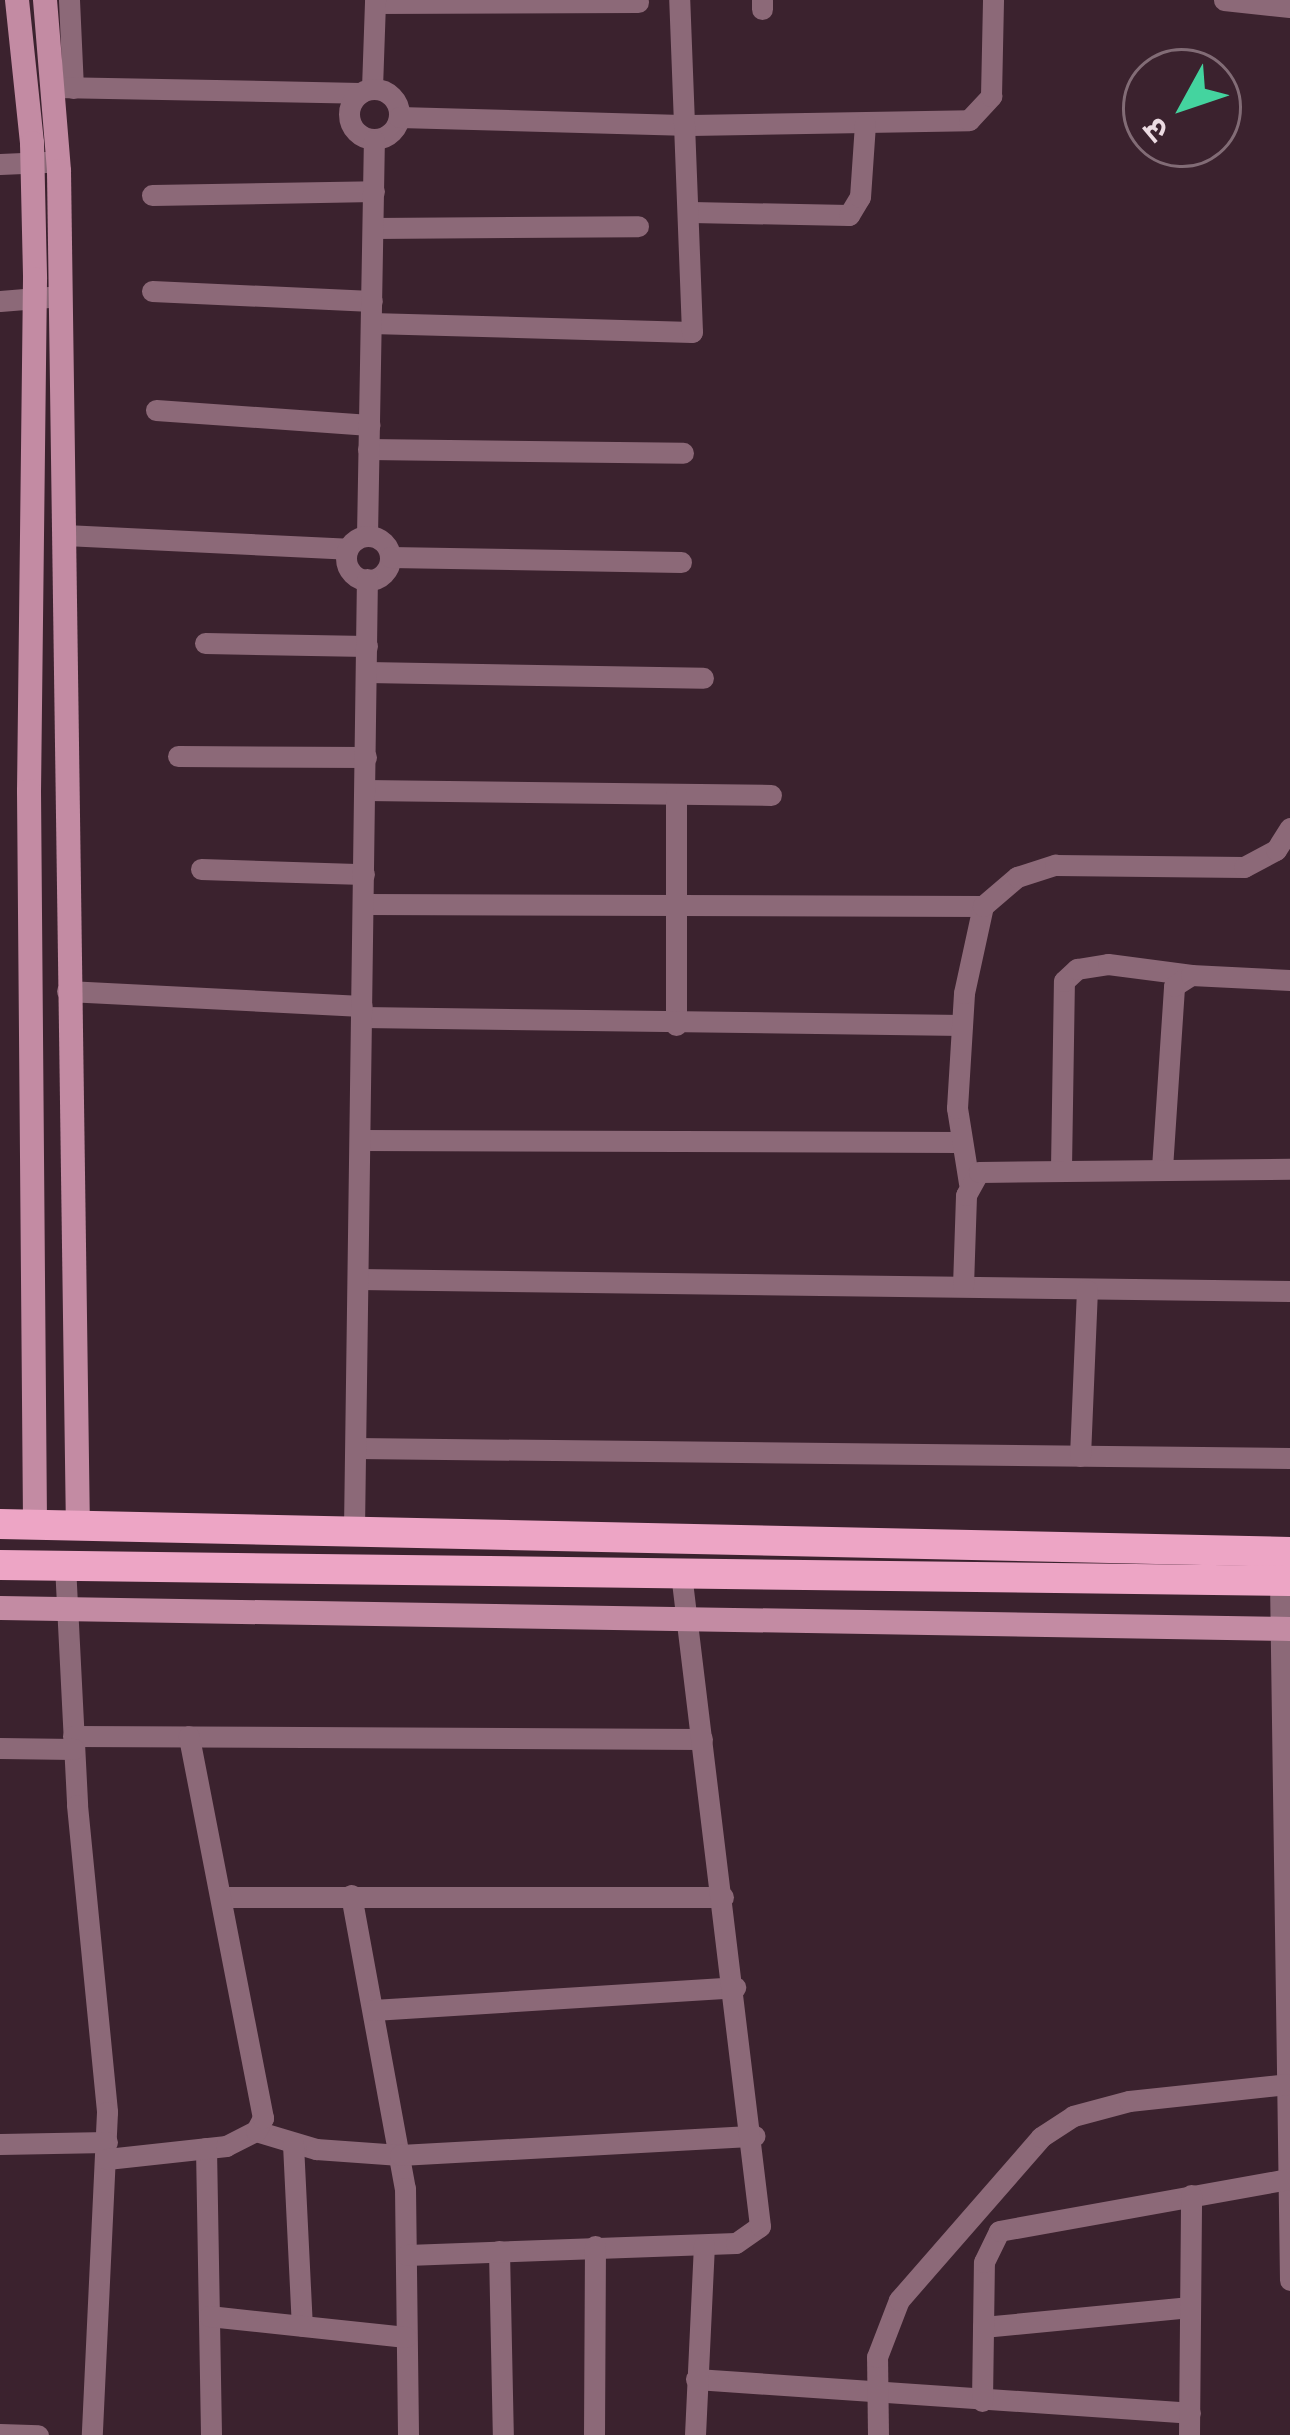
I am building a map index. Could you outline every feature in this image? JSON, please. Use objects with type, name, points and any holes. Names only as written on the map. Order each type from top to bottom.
[{"type":"main road","points":[[0,1524],[354,1529],[1287,1571]]},
{"type":"main road","points":[[55,1526],[58,1565]]},
{"type":"main road","points":[[0,1565],[681,1573],[1287,1571]]},
{"type":"street","points":[[17,0],[46,162],[61,296],[67,991],[55,1526]]},
{"type":"street","points":[[45,0],[63,88]]},
{"type":"street","points":[[55,1526],[34,298],[46,162],[63,88],[68,0]]},
{"type":"street","points":[[152,291],[372,312],[692,332],[689,125],[679,0]]},
{"type":"street","points":[[399,117],[689,125],[865,124],[980,115],[991,96],[993,0]]},
{"type":"street","points":[[1223,0],[1290,7]]},
{"type":"street","points":[[65,535],[358,542],[384,542],[390,557],[383,573],[367,579],[349,570],[358,542],[368,449],[374,228],[374,140],[351,119],[366,90],[375,1],[638,2]]},
{"type":"street","points":[[63,88],[366,90],[388,94],[399,117]]},
{"type":"street","points":[[374,140],[390,134],[399,117]]},
{"type":"street","points":[[691,212],[849,215],[860,196],[865,124]]},
{"type":"street","points":[[0,164],[46,162]]},
{"type":"street","points":[[152,196],[374,191]]},
{"type":"street","points":[[374,228],[638,226]]},
{"type":"street","points":[[0,301],[61,296]]},
{"type":"street","points":[[156,410],[369,425]]},
{"type":"street","points":[[368,449],[683,453]]},
{"type":"street","points":[[390,557],[681,562]]},
{"type":"street","points":[[354,1529],[367,579]]},
{"type":"street","points":[[205,643],[367,646]]},
{"type":"street","points":[[367,672],[703,678]]},
{"type":"street","points":[[178,756],[366,757]]},
{"type":"street","points":[[365,790],[771,795]]},
{"type":"street","points":[[676,794],[676,1025]]},
{"type":"street","points":[[963,1286],[969,1183],[959,1142],[962,1025],[983,907],[1017,877],[1055,865],[1244,867],[1276,850],[1290,828]]},
{"type":"street","points":[[201,868],[364,874]]},
{"type":"street","points":[[364,904],[983,907]]},
{"type":"street","points":[[1061,1168],[1064,981],[1077,969],[1108,964],[1191,975],[1290,980]]},
{"type":"street","points":[[1162,1168],[1171,999],[1180,978],[1191,975]]},
{"type":"street","points":[[67,991],[362,1012],[676,1025],[962,1025]]},
{"type":"street","points":[[360,1140],[959,1142]]},
{"type":"street","points":[[969,1183],[993,1168],[1290,1169]]},
{"type":"street","points":[[358,1279],[1290,1291]]},
{"type":"street","points":[[1080,1456],[1088,1290]]},
{"type":"street","points":[[356,1448],[1290,1458]]},
{"type":"street","points":[[58,1565],[67,1610],[107,2150],[92,2435]]},
{"type":"street","points":[[1287,1571],[1290,2280]]},
{"type":"street","points":[[407,2255],[704,2245],[749,2239],[760,2226],[754,2136],[681,1573]]},
{"type":"street","points":[[0,1608],[1285,1629]]},
{"type":"street","points":[[0,1748],[189,1736],[702,1738]]},
{"type":"street","points":[[189,1736],[262,2100],[256,2132]]},
{"type":"street","points":[[351,1895],[400,2155],[407,2255],[408,2435]]},
{"type":"street","points":[[221,1897],[723,1897]]},
{"type":"street","points":[[373,2010],[735,1987]]},
{"type":"street","points":[[878,2435],[877,2357],[898,2300],[1041,2137],[1073,2116],[1129,2102],[1287,2084]]},
{"type":"street","points":[[0,2144],[107,2150],[206,2148],[256,2132],[293,2144],[400,2155],[754,2136]]},
{"type":"street","points":[[293,2144],[302,2326]]},
{"type":"street","points":[[206,2148],[211,2435]]},
{"type":"street","points":[[982,2401],[984,2263],[999,2231],[1288,2179]]},
{"type":"street","points":[[696,2379],[982,2401],[1190,2424],[1191,2195]]},
{"type":"street","points":[[695,2435],[704,2245]]},
{"type":"street","points":[[594,2435],[595,2246]]},
{"type":"street","points":[[499,2252],[502,2435]]},
{"type":"street","points":[[983,2327],[1190,2307]]},
{"type":"street","points":[[209,2316],[406,2336]]},
{"type":"street","points":[[0,2434],[38,2435]]}]
